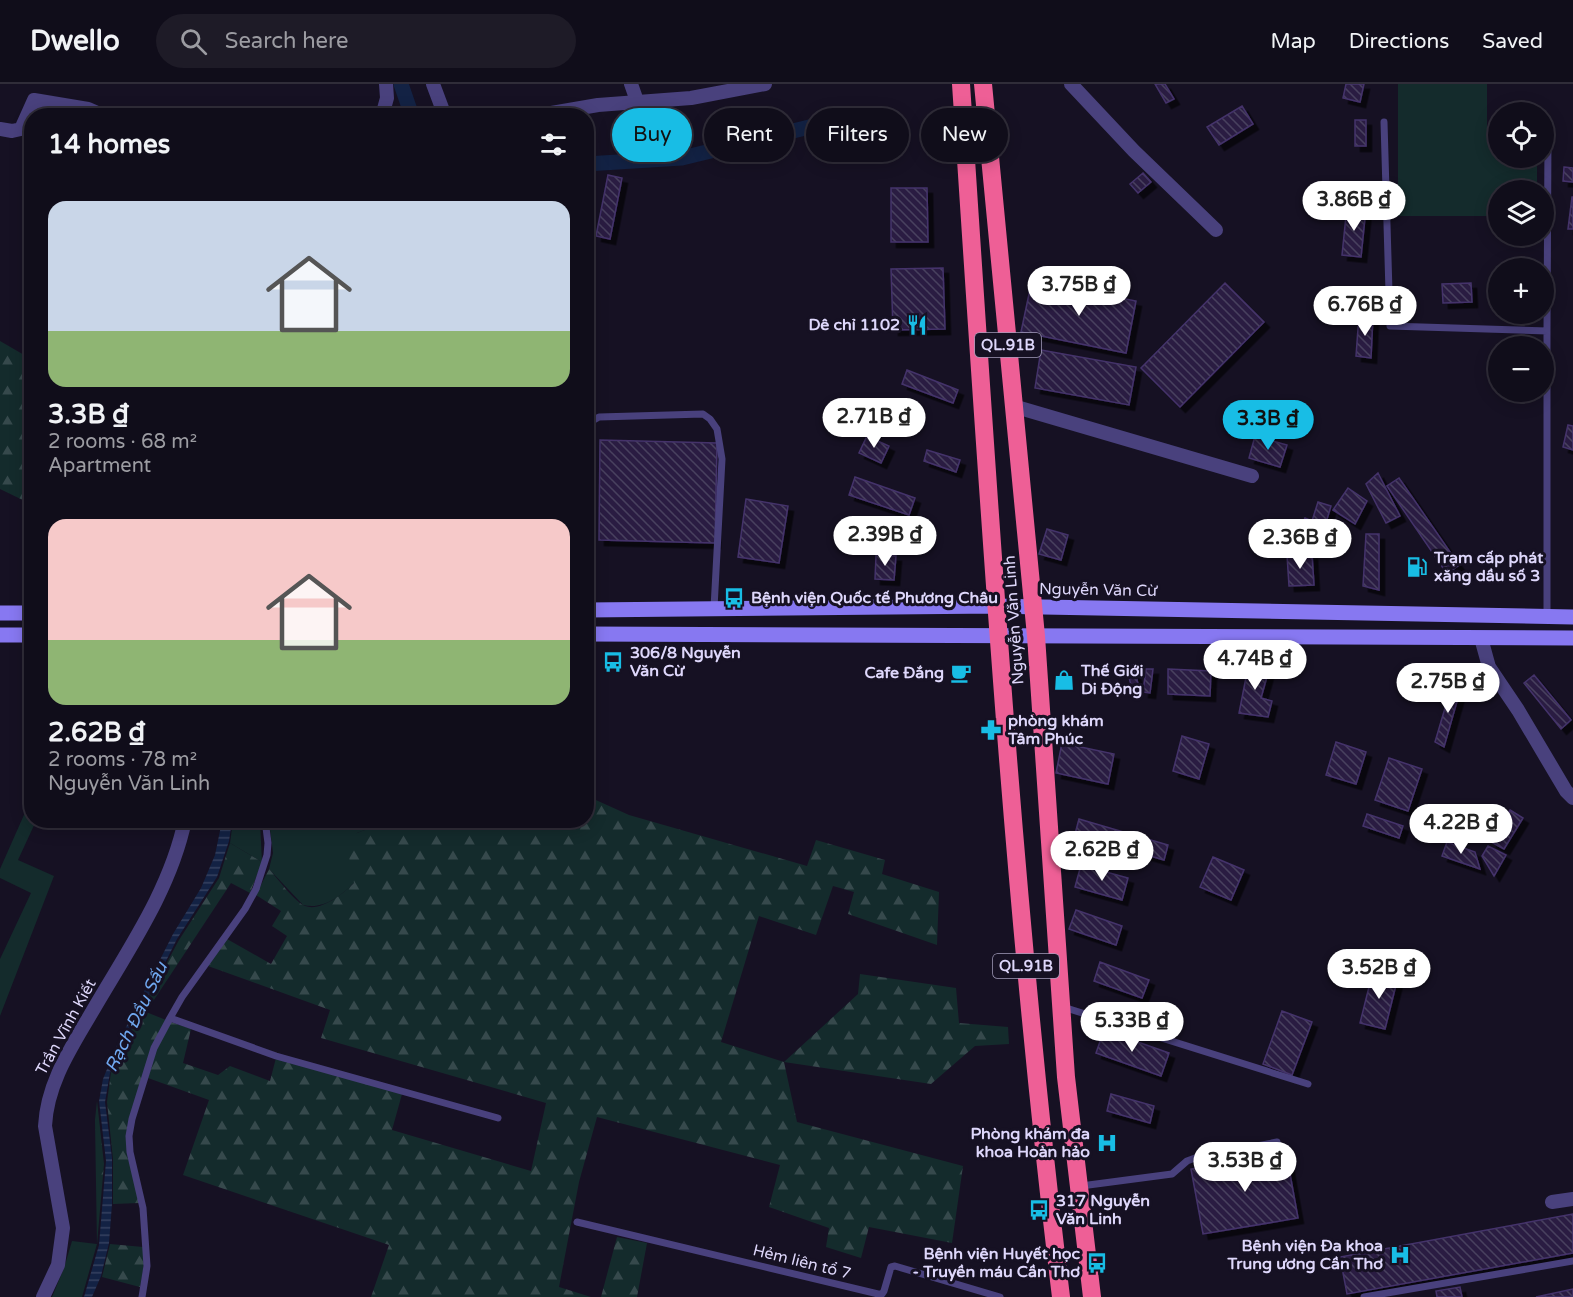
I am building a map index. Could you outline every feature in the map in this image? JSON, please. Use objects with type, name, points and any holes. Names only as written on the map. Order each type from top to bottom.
[{"type":"highway","name":"Nguyễn Văn Linh","points":[[961,84],[998,635],[1038,1103],[1061,1297]]},
{"type":"highway","name":"Nguyễn Văn Linh","points":[[983,84],[1034,607],[1067,1087],[1092,1297]]},
{"type":"main road","name":"Nguyễn Văn Cừ","points":[[594,610],[996,606],[1573,617]]},
{"type":"main road","points":[[0,613],[24,613]]},
{"type":"main road","points":[[594,634],[1573,638]]},
{"type":"main road","points":[[0,635],[24,635]]},
{"type":"street","points":[[384,108],[387,98],[386,84]]},
{"type":"street","points":[[433,84],[442,108]]},
{"type":"street","points":[[632,84],[637,101]]},
{"type":"street","points":[[589,108],[637,101],[692,98],[765,84]]},
{"type":"street","points":[[1071,84],[1134,151],[1216,230]]},
{"type":"street","points":[[30,108],[34,100],[82,108]]},
{"type":"street","points":[[0,129],[12,131],[21,129],[24,122]]},
{"type":"street","points":[[1013,406],[1252,476]]},
{"type":"street","points":[[1481,638],[1489,668],[1573,798]]},
{"type":"street","name":"Trần Vĩnh Kiết","points":[[43,1297],[58,1265],[63,1228],[45,1126],[49,1094],[67,1055],[152,908],[181,841],[183,828]]},
{"type":"street","points":[[1552,1202],[1573,1199]]},
{"type":"lane","points":[[1384,122],[1390,326],[1547,332]]},
{"type":"lane","points":[[1547,617],[1548,168]]},
{"type":"lane","points":[[594,420],[599,417],[703,414],[710,418],[717,429],[722,459],[714,609]]},
{"type":"lane","points":[[142,1297],[147,1266],[143,1208],[130,1152],[129,1136],[132,1119],[154,1048],[170,1018],[182,997],[245,909],[256,889],[265,866],[268,843],[266,828]]},
{"type":"lane","points":[[1060,1006],[1308,1084]]},
{"type":"lane","points":[[170,1018],[276,1056],[498,1118]]},
{"type":"lane","points":[[1078,1186],[1172,1174],[1186,1161],[1195,1158],[1277,1142]]},
{"type":"lane","name":"Hẻm liên tổ 7","points":[[577,1222],[878,1294],[884,1291],[891,1268],[895,1266],[1000,1297]]},
{"type":"lane","points":[[1364,1297],[1573,1261]]},
{"type":"green space","points":[[1398,84],[1487,84],[1488,168],[1537,168],[1537,180],[1488,180],[1488,216],[1398,216]]},
{"type":"green space","points":[[0,341],[24,355],[24,501],[0,489]]},
{"type":"green space","points":[[594,799],[629,815],[807,866],[816,840],[885,860],[882,874],[939,892],[937,945],[848,914],[854,892],[833,886],[816,935],[759,916],[721,1042],[784,1062],[797,1122],[963,1166],[952,1243],[869,1227],[861,1258],[826,1247],[829,1228],[769,1207],[780,1165],[597,1117],[579,1182],[559,1287],[591,1297],[371,1297],[389,1245],[183,1175],[209,1100],[148,1078],[156,1050],[171,1022],[191,1029],[183,1063],[218,1075],[230,1066],[270,1081],[276,1058],[402,1094],[392,1130],[531,1171],[546,1103],[321,1038],[330,1010],[208,966],[227,939],[271,964],[287,936],[272,926],[281,911],[256,895],[269,869],[301,904],[311,907],[325,904],[354,883],[347,847],[357,833],[370,828],[594,828]]},
{"type":"green space","points":[[24,815],[24,828],[33,828],[18,860],[54,876],[0,1016],[0,959],[31,893],[0,878],[0,869]]},
{"type":"green space","points":[[232,828],[260,828],[262,862],[230,843]]},
{"type":"green space","points":[[270,828],[370,828],[357,833],[354,883],[331,901],[318,906],[303,905],[269,869],[273,853]]},
{"type":"green space","points":[[230,843],[262,862],[250,893],[231,883],[146,1012],[166,1020],[126,1135],[139,1203],[113,1204],[113,1159],[107,1102],[111,1072],[179,940],[219,878]]},
{"type":"green space","points":[[860,974],[956,988],[959,1023],[1008,1027],[1009,1044],[975,1046],[931,1084],[784,1062],[858,994]]},
{"type":"green space","points":[[97,1101],[104,1164],[97,1244],[95,1120]]},
{"type":"green space","points":[[617,1237],[647,1243],[637,1297],[601,1297]]},
{"type":"green space","points":[[72,1241],[97,1244],[82,1297],[52,1297],[64,1268]]},
{"type":"green space","points":[[110,1244],[143,1247],[144,1265],[140,1287],[102,1277]]},
{"type":"water","name":"Rạch Đầu Sấu","points":[[221,828],[231,828],[217,877],[177,939],[110,1073],[105,1102],[112,1158],[109,1243],[101,1276],[92,1297],[84,1297],[99,1245],[106,1161],[99,1101],[103,1079],[116,1047],[173,934],[201,888],[215,855]]},
{"type":"building","points":[[1155,84],[1165,84],[1174,99],[1166,103]]},
{"type":"building","points":[[1346,84],[1364,84],[1360,102],[1343,98]]},
{"type":"building","points":[[1242,106],[1253,124],[1219,145],[1207,127]]},
{"type":"building","points":[[1355,120],[1366,120],[1366,146],[1355,146]]},
{"type":"building","points":[[1564,167],[1573,168],[1573,182],[1563,181]]},
{"type":"building","points":[[1143,173],[1151,182],[1138,193],[1130,184]]},
{"type":"building","points":[[608,175],[622,178],[610,239],[596,236]]},
{"type":"building","points":[[891,188],[927,188],[928,242],[891,242]]},
{"type":"building","points":[[1572,197],[1573,229],[1568,229]]},
{"type":"building","points":[[1347,206],[1366,208],[1361,257],[1342,255]]},
{"type":"building","points":[[943,268],[945,329],[893,330],[891,269]]},
{"type":"building","points":[[1032,280],[1136,301],[1126,353],[1021,332]]},
{"type":"building","points":[[1225,283],[1264,322],[1180,407],[1141,368]]},
{"type":"building","points":[[1471,283],[1472,302],[1443,303],[1442,284]]},
{"type":"building","points":[[1359,315],[1373,316],[1371,358],[1356,356]]},
{"type":"building","points":[[1041,350],[1136,367],[1129,405],[1035,388]]},
{"type":"building","points":[[907,370],[958,390],[953,403],[902,384]]},
{"type":"building","points":[[1568,425],[1573,426],[1573,450],[1563,447]]},
{"type":"building","points":[[867,436],[889,446],[881,463],[859,453]]},
{"type":"building","points":[[1255,436],[1287,445],[1280,467],[1249,458]]},
{"type":"building","points":[[600,440],[717,443],[715,543],[599,540]]},
{"type":"building","points":[[927,450],[960,460],[956,472],[924,461]]},
{"type":"building","points":[[1378,473],[1400,516],[1386,523],[1366,484]]},
{"type":"building","points":[[855,477],[915,498],[909,515],[849,495]]},
{"type":"building","points":[[1399,478],[1459,565],[1447,574],[1387,486]]},
{"type":"building","points":[[1348,488],[1367,501],[1355,524],[1333,510]]},
{"type":"building","points":[[746,499],[788,506],[779,563],[738,557]]},
{"type":"building","points":[[1318,502],[1331,506],[1321,539],[1299,531],[1305,518],[1312,521]]},
{"type":"building","points":[[1047,529],[1068,535],[1061,560],[1039,554]]},
{"type":"building","points":[[1366,534],[1379,534],[1379,590],[1363,586]]},
{"type":"building","points":[[1312,554],[1314,585],[1289,586],[1287,555]]},
{"type":"building","points":[[876,555],[896,556],[894,580],[875,579]]},
{"type":"building","points":[[1249,662],[1270,666],[1261,698],[1272,701],[1268,717],[1239,713]]},
{"type":"building","points":[[1133,665],[1138,684],[1131,685],[1126,667]]},
{"type":"building","points":[[1146,669],[1153,669],[1150,693],[1143,692]]},
{"type":"building","points":[[1168,669],[1211,671],[1210,696],[1168,694]]},
{"type":"building","points":[[1534,675],[1571,720],[1561,729],[1524,683]]},
{"type":"building","points":[[1453,681],[1462,684],[1444,747],[1435,742]]},
{"type":"building","points":[[1182,736],[1209,744],[1199,779],[1173,771]]},
{"type":"building","points":[[1336,742],[1366,752],[1356,784],[1326,775]]},
{"type":"building","points":[[1062,743],[1114,754],[1108,784],[1056,773]]},
{"type":"building","points":[[1389,758],[1422,769],[1408,811],[1375,800]]},
{"type":"building","points":[[1510,810],[1523,818],[1504,849],[1491,842]]},
{"type":"building","points":[[1367,814],[1403,826],[1399,838],[1363,826]]},
{"type":"building","points":[[1079,819],[1168,845],[1164,860],[1075,834]]},
{"type":"building","points":[[1447,842],[1475,852],[1480,869],[1442,856]]},
{"type":"building","points":[[1488,846],[1506,855],[1494,876],[1482,856]]},
{"type":"building","points":[[1213,857],[1244,870],[1231,900],[1200,887]]},
{"type":"building","points":[[1081,865],[1128,878],[1122,900],[1075,887]]},
{"type":"building","points":[[1076,910],[1122,926],[1116,945],[1069,929]]},
{"type":"building","points":[[1100,962],[1149,980],[1142,998],[1094,981]]},
{"type":"building","points":[[1373,971],[1398,977],[1385,1029],[1360,1023]]},
{"type":"building","points":[[1282,1011],[1312,1022],[1292,1075],[1263,1064]]},
{"type":"building","points":[[1104,1030],[1169,1053],[1161,1076],[1096,1053]]},
{"type":"building","points":[[1111,1094],[1154,1106],[1150,1123],[1107,1111]]},
{"type":"building","points":[[1286,1152],[1298,1218],[1203,1234],[1191,1169]]},
{"type":"building","points":[[1573,1214],[1573,1253],[1347,1294],[1340,1257]]},
{"type":"building","points":[[1460,1287],[1462,1297],[1437,1297],[1436,1291]]},
{"type":"building","points":[[1573,1289],[1573,1297],[1536,1297]]},
{"type":"waterway","points":[[401,84],[409,108]]},
{"type":"waterway","points":[[594,164],[682,158],[806,128]]},
{"type":"place","name":"Dê chỉ 1102","points":[[917,325]]},
{"type":"place","name":"Trạm cấp phát xăng dầu số 3","points":[[1417,567]]},
{"type":"place","name":"Bệnh viện Quốc tế Phương Châu","points":[[734,598]]},
{"type":"place","name":"306/8 Nguyễn Văn Cừ","points":[[613,662]]},
{"type":"place","name":"Cafe Đắng","points":[[961,673]]},
{"type":"place","name":"Thế Giới Di Động","points":[[1064,680]]},
{"type":"place","name":"phòng khám Tâm Phúc","points":[[991,730]]},
{"type":"place","name":"Phòng khám đa khoa Hoàn hảo","points":[[1107,1143]]},
{"type":"place","name":"317 Nguyễn Văn Linh","points":[[1039,1210]]},
{"type":"place","name":"Bệnh viện Đa khoa Trung ương Cần Thơ","points":[[1400,1255]]},
{"type":"place","name":"Bệnh viện Huyết học - Truyền máu Cần Thơ","points":[[1097,1263]]}]
